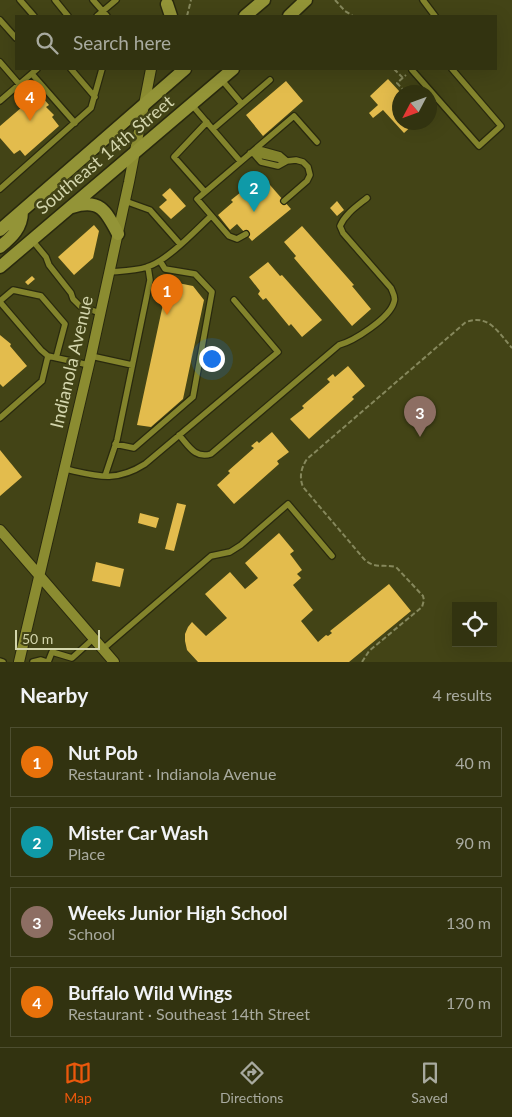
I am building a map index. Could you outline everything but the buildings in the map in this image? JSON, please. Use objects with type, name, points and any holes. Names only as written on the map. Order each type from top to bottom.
[{"type":"main road","points":[[246,15],[263,0]]},
{"type":"main road","points":[[290,15],[306,0]]},
{"type":"main road","name":"Indianola Avenue","points":[[19,662],[90,361],[135,154],[151,70]]},
{"type":"main road","name":"Southeast 14th Street","points":[[0,230],[184,70]]},
{"type":"main road","name":"Southeast 14th Street","points":[[0,267],[232,70]]},
{"type":"main road","points":[[68,209],[84,203],[99,207],[110,219],[118,234]]},
{"type":"main road","points":[[0,248],[13,236],[20,226],[22,211]]},
{"type":"main road","points":[[0,530],[114,662]]},
{"type":"lane","points":[[20,0],[33,15]]},
{"type":"lane","points":[[55,0],[67,15]]},
{"type":"lane","points":[[93,0],[105,14],[116,0]]},
{"type":"lane","points":[[422,0],[434,15]]},
{"type":"lane","points":[[0,20],[15,37]]},
{"type":"lane","points":[[0,62],[19,84]]},
{"type":"lane","points":[[0,101],[36,70]]},
{"type":"lane","points":[[72,70],[95,97]]},
{"type":"lane","points":[[0,189],[91,108],[102,70]]},
{"type":"lane","points":[[413,70],[479,146],[501,126],[453,70]]},
{"type":"lane","points":[[32,74],[75,123]]},
{"type":"lane","points":[[220,79],[242,104]]},
{"type":"lane","points":[[213,129],[270,80]]},
{"type":"lane","points":[[192,104],[240,161]]},
{"type":"lane","points":[[246,234],[237,239],[233,238],[197,199],[294,116],[317,142]]},
{"type":"lane","points":[[205,192],[174,158],[207,122]]},
{"type":"lane","points":[[252,153],[286,161],[296,160],[303,162],[308,167],[310,175],[303,186],[284,201]]},
{"type":"lane","points":[[179,435],[197,455],[212,454],[339,346],[362,335],[390,311],[395,297],[391,288],[343,233],[340,226],[348,215],[367,198]]},
{"type":"lane","points":[[125,201],[150,210],[180,244]]},
{"type":"lane","points":[[108,272],[148,267],[160,261],[211,216]]},
{"type":"lane","points":[[32,240],[72,293],[73,299],[80,306],[100,313]]},
{"type":"lane","points":[[116,444],[134,448],[193,397],[212,292],[194,274],[165,268],[160,261]]},
{"type":"lane","points":[[105,476],[116,444],[150,280],[148,267]]},
{"type":"lane","points":[[56,358],[66,324],[41,296],[12,290],[0,301],[48,356],[56,358],[132,365]]},
{"type":"lane","points":[[65,469],[105,476],[131,473],[145,464],[278,352],[234,300]]},
{"type":"lane","points":[[0,418],[42,381],[48,356]]},
{"type":"lane","points":[[102,649],[211,556],[230,552],[242,545],[288,504],[332,556]]},
{"type":"lane","points":[[33,662],[41,660],[47,662],[52,652],[72,658],[94,639]]},
{"type":"path","points":[[187,15],[191,0]]},
{"type":"path","points":[[335,0],[351,15]]},
{"type":"path","points":[[395,70],[403,78]]},
{"type":"path","points":[[399,85],[397,83],[411,70]]},
{"type":"path","points":[[362,662],[369,651],[422,607],[423,596],[396,567],[368,564],[303,487],[300,474],[303,466],[307,459],[466,322],[481,320],[488,322],[512,348]]},
{"type":"place","name":"Buffalo Wild Wings","points":[[30,121]]},
{"type":"place","name":"Mister Car Wash","points":[[254,212]]},
{"type":"place","name":"Nut Pob","points":[[167,315]]},
{"type":"place","name":"Weeks Junior High School","points":[[420,437]]}]
